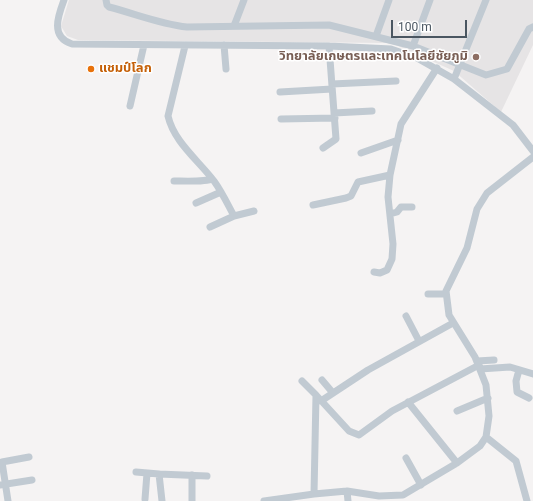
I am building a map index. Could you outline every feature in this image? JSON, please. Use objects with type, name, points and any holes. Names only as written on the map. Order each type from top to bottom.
[{"type":"street","points":[[64,0],[58,17],[57,30],[63,40],[78,45],[329,46],[391,49],[410,55],[437,68],[454,79],[513,125],[520,132],[533,151]]},
{"type":"street","points":[[106,0],[109,7],[152,21],[187,26],[329,25],[413,46],[460,66],[486,75],[507,69],[529,29],[533,27]]},
{"type":"street","points":[[234,26],[244,0]]},
{"type":"street","points":[[376,36],[389,0]]},
{"type":"street","points":[[413,46],[430,0]]},
{"type":"street","points":[[454,79],[486,0]]},
{"type":"street","points":[[130,106],[144,45]]},
{"type":"street","points":[[224,45],[226,69]]},
{"type":"street","points":[[185,46],[168,116],[170,126],[176,137],[212,179],[234,216]]},
{"type":"street","points":[[323,148],[336,139],[329,46]]},
{"type":"street","points":[[374,272],[384,272],[390,265],[393,244],[388,197],[390,175],[401,124],[437,68]]},
{"type":"street","points":[[280,92],[396,81]]},
{"type":"street","points":[[281,119],[334,116],[372,111]]},
{"type":"street","points":[[361,153],[398,140]]},
{"type":"street","points":[[264,501],[347,491],[389,498],[403,495],[422,485],[477,449],[486,437],[489,416],[488,398],[479,365],[447,311],[446,294],[448,286],[467,248],[478,209],[487,193],[533,157]]},
{"type":"street","points":[[313,205],[346,198],[351,196],[358,182],[390,175]]},
{"type":"street","points":[[174,181],[207,181],[212,179]]},
{"type":"street","points":[[196,203],[221,192]]},
{"type":"street","points":[[390,214],[397,212],[401,207],[412,207]]},
{"type":"street","points":[[210,226],[234,216],[254,211]]},
{"type":"street","points":[[428,294],[446,294]]},
{"type":"street","points":[[406,316],[420,341]]},
{"type":"street","points":[[321,401],[368,370],[453,323]]},
{"type":"street","points":[[302,381],[349,431],[358,435],[392,411],[408,402],[479,365],[494,360]]},
{"type":"street","points":[[479,365],[510,367],[533,374]]},
{"type":"street","points":[[519,370],[516,381],[517,392],[529,398]]},
{"type":"street","points":[[322,380],[333,393]]},
{"type":"street","points":[[314,494],[316,395]]},
{"type":"street","points":[[457,411],[488,398]]},
{"type":"street","points":[[408,402],[457,463]]},
{"type":"street","points":[[486,437],[516,461],[527,501]]},
{"type":"street","points":[[8,501],[3,485],[1,462],[29,457]]},
{"type":"street","points":[[406,458],[422,485]]},
{"type":"street","points":[[136,472],[207,476]]},
{"type":"street","points":[[145,499],[147,473]]},
{"type":"street","points":[[159,474],[162,501]]},
{"type":"street","points":[[192,475],[192,501]]},
{"type":"street","points":[[3,485],[32,480]]},
{"type":"street","points":[[347,491],[348,501]]},
{"type":"shaded area","name":"วิทยาลัยเกษตรและเทคโนโลยีชัยภูมิ","points":[[69,0],[533,0],[533,45],[501,112],[454,71],[396,45],[387,43],[78,40],[67,36],[61,26]]},
{"type":"place","name":"วิทยาลัยเกษตรและเทคโนโลยีชัยภูมิ","points":[[476,57]]},
{"type":"place","name":"แชมป์โลก","points":[[91,69]]}]
